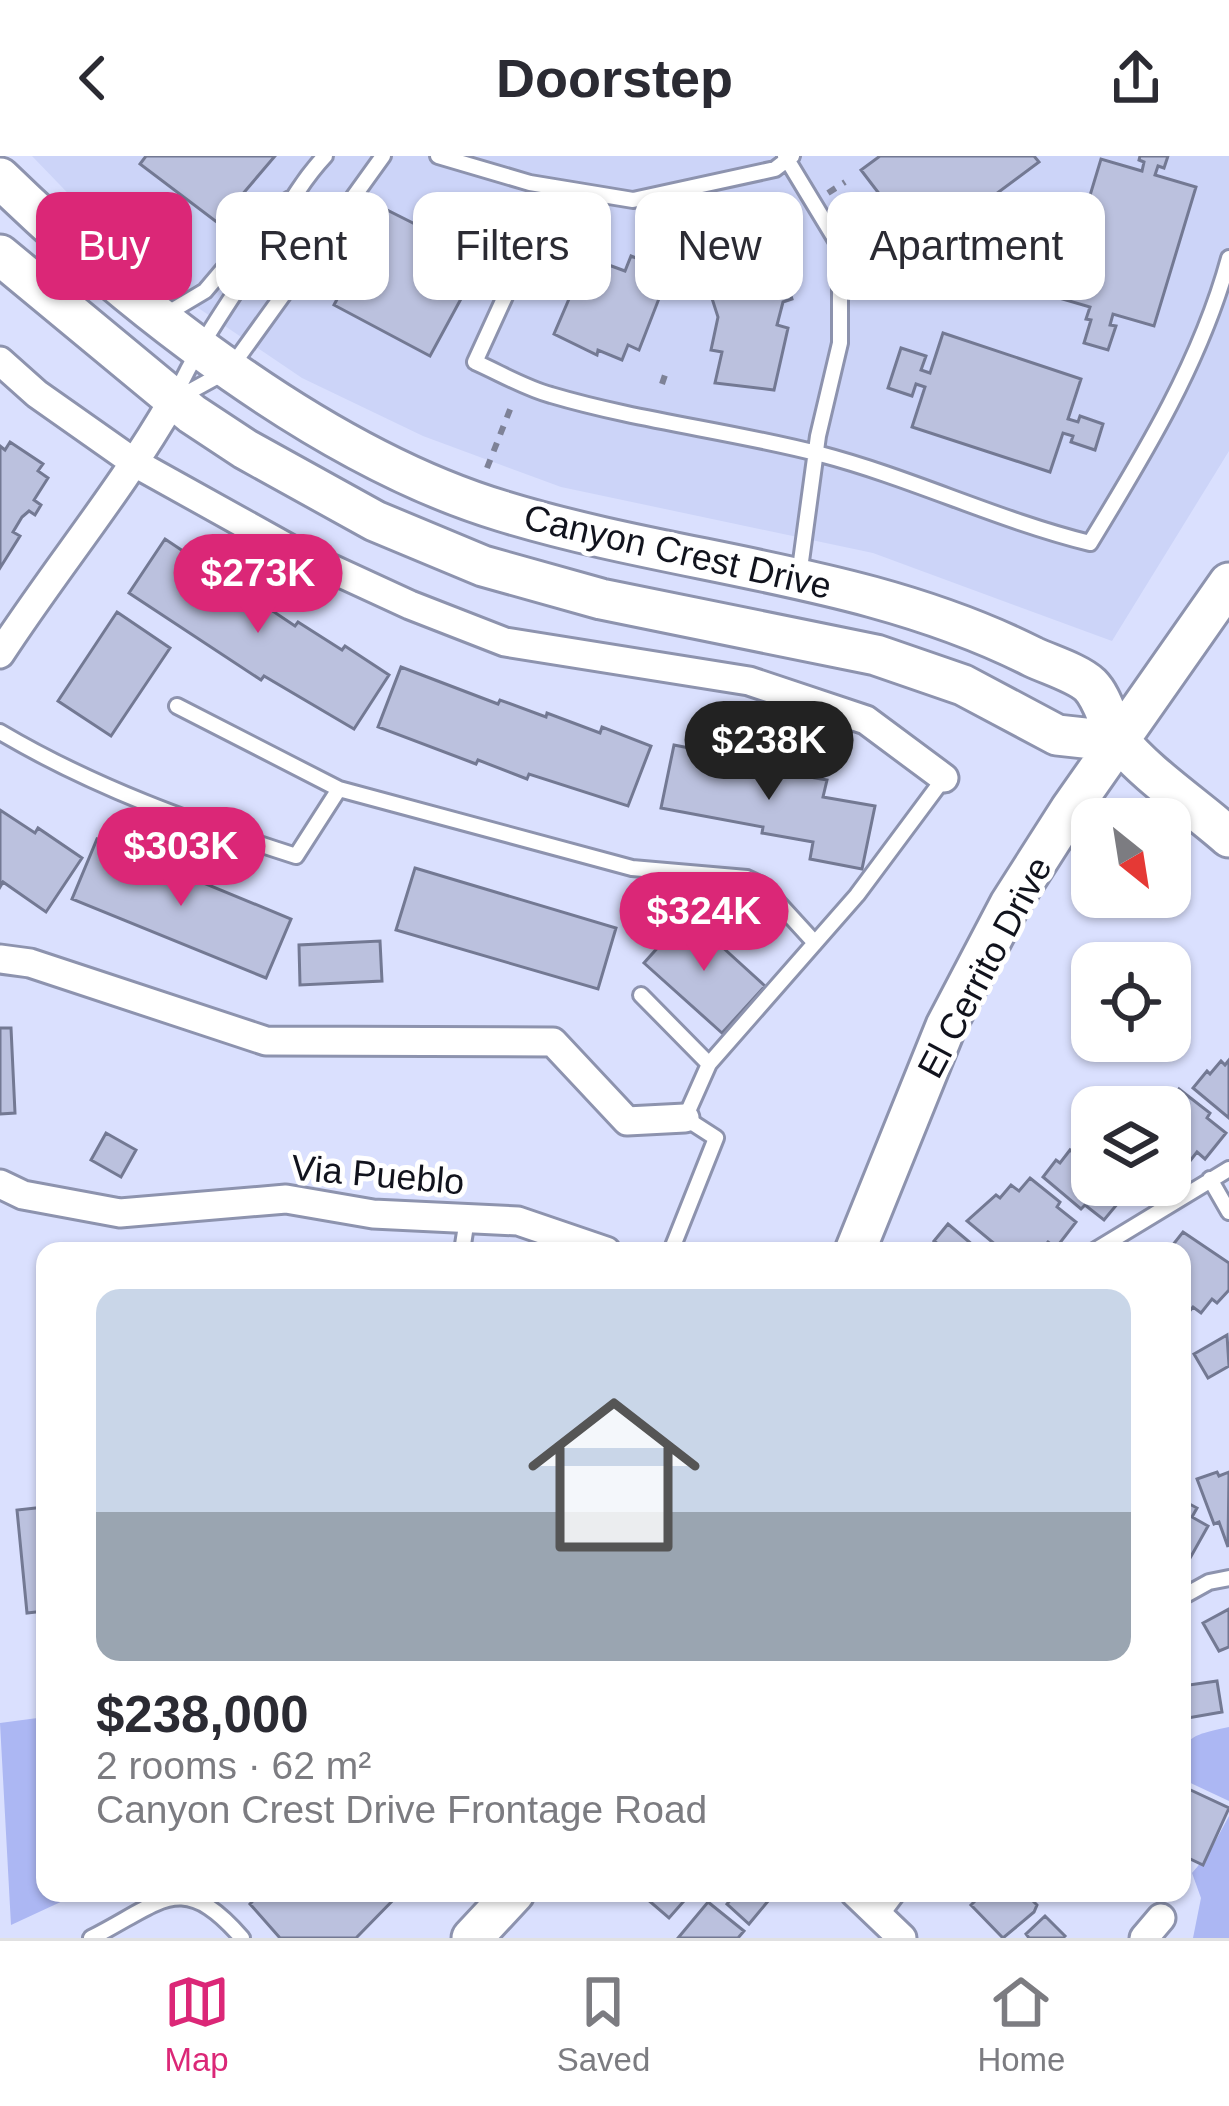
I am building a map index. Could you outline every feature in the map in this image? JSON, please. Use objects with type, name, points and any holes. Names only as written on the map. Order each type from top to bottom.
[{"type":"main road","name":"Canyon Crest Drive","points":[[0,178],[213,358],[274,400],[397,469],[475,501],[607,541],[884,598],[982,631],[1085,683],[1120,742],[1229,837]]},
{"type":"main road","name":"Canyon Crest Drive","points":[[0,255],[173,400],[245,449],[375,521],[483,566],[602,599],[876,655],[963,686],[1057,735],[1120,742]]},
{"type":"main road","name":"El Cerrito Drive","points":[[859,1242],[946,1026],[1010,904],[1229,584]]},
{"type":"main road","points":[[472,1938],[506,1902]]},
{"type":"street","points":[[0,361],[37,394],[135,463],[295,552],[429,613],[505,642],[749,681],[866,720],[944,778]]},
{"type":"street","points":[[0,654],[51,575],[135,463],[173,400]]},
{"type":"street","points":[[0,958],[30,963],[266,1041],[553,1042],[627,1121],[685,1118]]},
{"type":"street","name":"Via Pueblo","points":[[0,1184],[23,1195],[121,1213],[286,1199],[373,1214],[518,1221],[580,1242]]},
{"type":"street","points":[[864,1902],[902,1938]]},
{"type":"lane","points":[[296,192],[325,156]]},
{"type":"lane","points":[[173,400],[383,156]]},
{"type":"lane","points":[[438,156],[547,186],[633,200],[776,169],[788,157],[840,247],[840,343],[815,453],[798,578]]},
{"type":"lane","points":[[547,186],[540,220],[476,362],[546,394],[889,473],[1042,531],[1090,543],[1160,430],[1229,258]]},
{"type":"lane","points":[[162,317],[205,291],[216,278]]},
{"type":"lane","points":[[173,400],[213,358],[237,300]]},
{"type":"lane","points":[[177,706],[339,788],[632,868],[748,878],[762,885],[815,943]]},
{"type":"lane","points":[[0,732],[53,764],[191,822],[296,856],[339,788]]},
{"type":"lane","points":[[675,1242],[716,1138],[685,1118],[709,1064],[857,895],[944,778]]},
{"type":"lane","points":[[641,995],[709,1064]]},
{"type":"lane","points":[[1108,1242],[1229,1169]]},
{"type":"lane","points":[[1210,1179],[1229,1212]]},
{"type":"lane","points":[[463,1242],[467,1219]]},
{"type":"lane","points":[[1191,1592],[1229,1578]]},
{"type":"lane","points":[[91,1938],[163,1902]]},
{"type":"lane","points":[[205,1902],[242,1938]]},
{"type":"lane","points":[[880,1917],[891,1902]]},
{"type":"path","points":[[831,192],[845,182]]},
{"type":"path","points":[[662,385],[667,369]]},
{"type":"path","points":[[475,501],[521,382]]},
{"type":"shaded area","points":[[32,156],[1229,156],[1229,451],[1112,641],[873,553],[561,487],[423,436],[302,378],[186,300],[192,300],[192,192],[67,192]]},
{"type":"shaded area","points":[[36,1718],[36,1902],[61,1902],[11,1925],[0,1723]]},
{"type":"shaded area","points":[[1229,1727],[1229,1801],[1191,1783],[1191,1739]]},
{"type":"shaded area","points":[[1229,1816],[1229,1938],[1193,1938],[1201,1898],[1192,1873]]},
{"type":"building","points":[[146,156],[275,156],[244,192],[216,192],[216,221],[192,203],[192,192],[177,192],[140,164]]},
{"type":"building","points":[[880,156],[1034,156],[1039,162],[999,192],[878,192],[861,170]]},
{"type":"building","points":[[1140,156],[1168,156],[1155,175],[1196,187],[1154,326],[1113,314],[1110,325],[1116,326],[1108,350],[1084,343],[1090,307],[1066,300],[1105,300],[1105,192],[1091,192],[1101,159],[1142,171],[1144,162]]},
{"type":"building","points":[[389,211],[413,223],[413,300],[460,300],[430,356],[334,305],[337,300],[389,300]]},
{"type":"building","points":[[631,256],[635,258],[635,300],[658,300],[639,350],[628,345],[622,360],[598,350],[597,355],[554,334],[569,300],[611,300],[611,266],[625,271]]},
{"type":"building","points":[[713,300],[789,300],[783,302],[777,325],[788,328],[774,390],[715,383],[722,352],[711,350],[718,317]]},
{"type":"building","points":[[943,333],[1081,379],[1068,419],[1078,422],[1080,416],[1103,424],[1095,450],[1071,442],[1073,436],[1063,433],[1050,472],[912,427],[925,387],[916,384],[912,396],[888,388],[901,348],[926,356],[921,370],[930,373]]},
{"type":"building","points":[[10,442],[43,464],[38,471],[48,478],[34,500],[41,505],[35,515],[29,511],[22,517],[13,532],[20,536],[0,568],[0,446],[5,450]]},
{"type":"building","points":[[165,539],[295,626],[298,622],[342,650],[345,646],[389,675],[354,729],[264,676],[261,680],[129,593]]},
{"type":"building","points":[[117,612],[170,648],[111,736],[58,701]]},
{"type":"building","points":[[401,667],[498,704],[500,700],[546,717],[547,713],[600,733],[602,727],[651,746],[628,806],[529,774],[527,779],[478,760],[476,764],[378,727]]},
{"type":"building","points":[[674,745],[827,780],[823,797],[875,806],[862,869],[810,859],[813,842],[762,833],[763,827],[661,808]]},
{"type":"building","points":[[0,810],[35,833],[38,828],[82,858],[46,912],[3,882],[0,887]]},
{"type":"building","points":[[97,839],[291,919],[266,978],[72,899]]},
{"type":"building","points":[[415,868],[616,928],[598,989],[396,930]]},
{"type":"building","points":[[687,915],[765,986],[722,1033],[644,963]]},
{"type":"building","points":[[380,941],[382,981],[300,985],[299,945]]},
{"type":"building","points":[[0,1028],[11,1028],[15,1113],[0,1114]]},
{"type":"building","points":[[1229,1060],[1229,1118],[1193,1088],[1207,1071],[1210,1074],[1221,1061],[1225,1065]]},
{"type":"building","points":[[1191,1098],[1226,1133],[1205,1159],[1197,1152],[1191,1160]]},
{"type":"building","points":[[106,1133],[136,1150],[121,1177],[91,1160]]},
{"type":"building","points":[[1071,1151],[1071,1201],[1043,1177]]},
{"type":"building","points":[[1030,1178],[1060,1202],[1057,1207],[1076,1222],[1061,1242],[992,1242],[967,1221],[1011,1185],[1019,1191]]},
{"type":"building","points":[[1086,1206],[1116,1206],[1104,1220]]},
{"type":"building","points":[[948,1224],[969,1242],[935,1242]]},
{"type":"building","points":[[1183,1232],[1229,1263],[1229,1290],[1217,1303],[1212,1299],[1201,1313],[1191,1309],[1191,1242],[1175,1242]]},
{"type":"building","points":[[1227,1335],[1229,1366],[1208,1378],[1194,1354]]},
{"type":"building","points":[[1217,1472],[1219,1476],[1229,1472],[1228,1547],[1197,1479]]},
{"type":"building","points":[[1191,1505],[1197,1508],[1192,1517],[1208,1526],[1191,1556]]},
{"type":"building","points":[[36,1508],[36,1612],[27,1613],[17,1510]]},
{"type":"building","points":[[1229,1609],[1229,1647],[1219,1651],[1203,1623]]},
{"type":"building","points":[[1217,1681],[1222,1712],[1191,1717],[1191,1685]]},
{"type":"building","points":[[1191,1790],[1229,1808],[1203,1865],[1191,1859]]},
{"type":"building","points":[[391,1902],[356,1938],[280,1938],[250,1904]]},
{"type":"building","points":[[650,1902],[683,1902],[669,1918]]},
{"type":"building","points":[[708,1902],[744,1931],[738,1938],[678,1938]]},
{"type":"building","points":[[729,1902],[767,1902],[749,1924]]},
{"type":"building","points":[[1034,1902],[1037,1905],[1003,1938],[971,1905]]},
{"type":"building","points":[[1045,1916],[1063,1938],[1029,1938],[1026,1934]]}]
